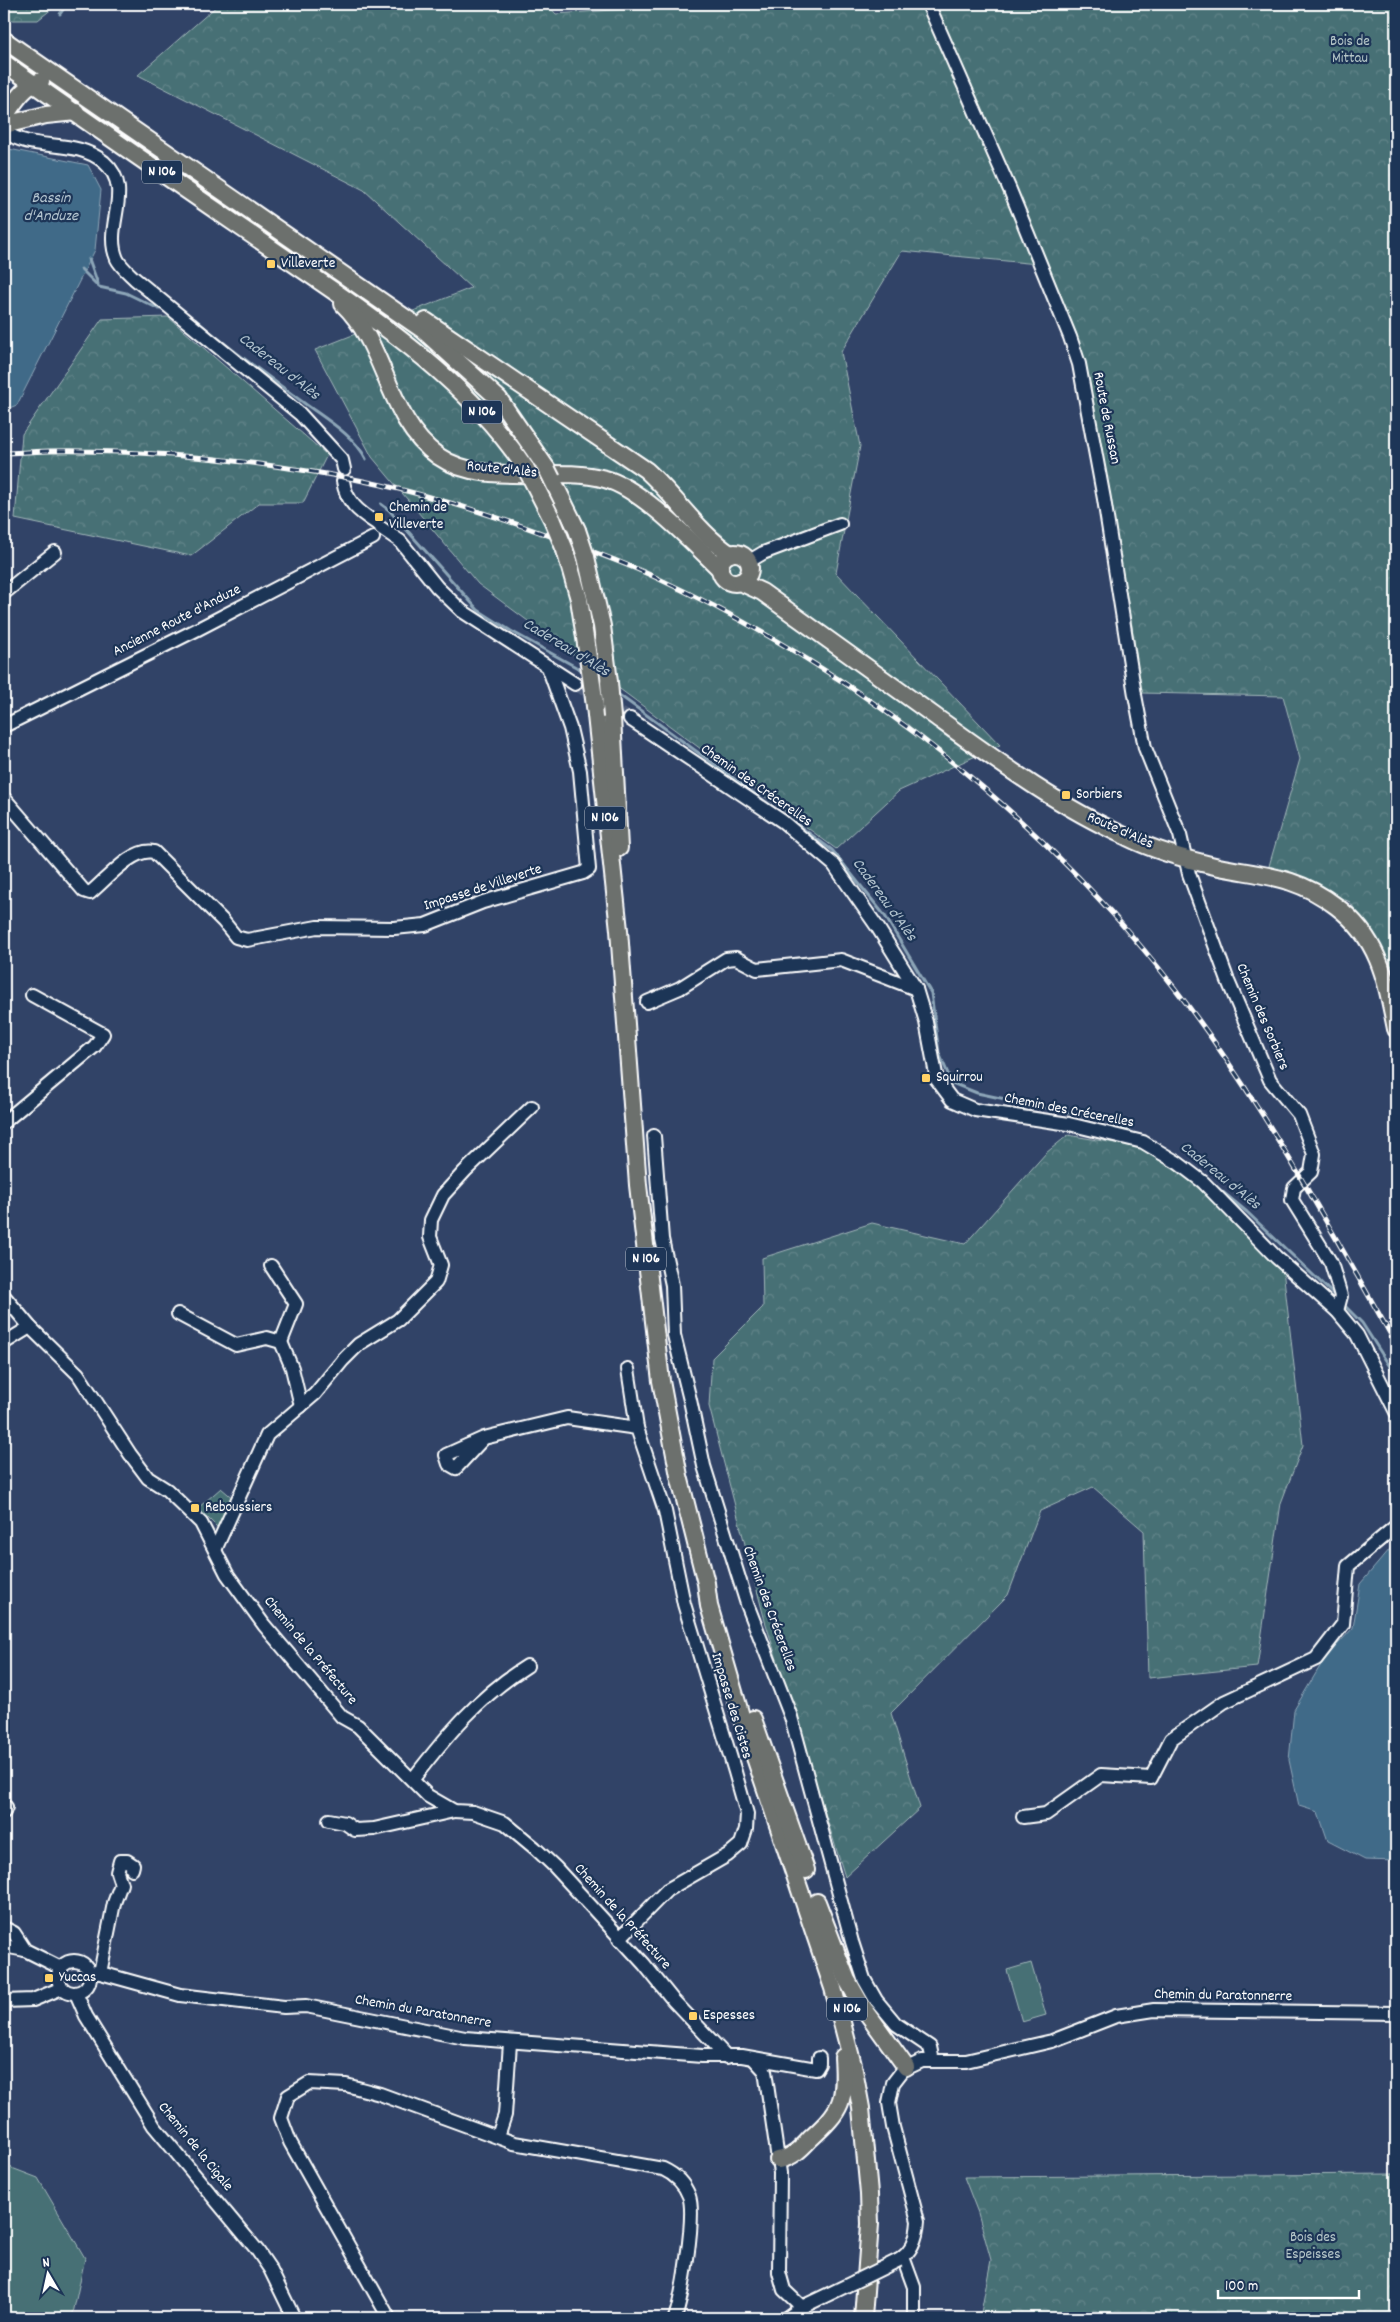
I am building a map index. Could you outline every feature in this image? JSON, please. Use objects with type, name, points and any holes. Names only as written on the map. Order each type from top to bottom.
[{"type":"main road","name":"N 106","points":[[4,40],[423,330],[479,380],[512,416],[549,474],[577,530],[586,557],[600,617],[612,717],[619,863],[619,930]]},
{"type":"main road","name":"N 106","points":[[4,63],[374,318],[453,382],[490,420],[528,474],[553,521],[565,550],[579,599],[595,706],[619,930],[638,1185],[661,1381],[679,1476],[706,1583],[817,1902],[855,2038],[871,2124],[877,2224],[871,2318]]},
{"type":"main road","points":[[4,117],[32,83],[58,78]]},
{"type":"main road","points":[[4,124],[46,115],[76,112]]},
{"type":"main road","points":[[317,255],[405,306],[646,470],[668,491],[707,536],[730,554]]},
{"type":"main road","name":"Route d'Alès","points":[[320,282],[352,313],[362,327],[410,426],[419,438],[439,456],[472,469],[508,474],[590,476],[616,483],[638,496],[720,569]]},
{"type":"main road","points":[[730,554],[738,554],[746,572],[727,580],[720,569],[722,560],[730,554]]},
{"type":"main road","name":"Route d'Alès","points":[[746,572],[762,592],[982,750],[1068,807],[1128,838],[1187,858],[1220,867],[1269,874],[1301,884],[1347,914],[1361,929],[1376,952],[1386,977],[1396,1029]]},
{"type":"main road","name":"N 106","points":[[706,1583],[709,1606],[740,1716],[833,1988],[853,2065],[861,2108],[866,2154],[870,2224],[862,2318]]},
{"type":"main road","points":[[817,1902],[847,1980],[862,2006],[906,2067]]},
{"type":"main road","points":[[778,2160],[796,2153],[833,2118],[841,2102],[844,2070],[833,1988]]},
{"type":"street","name":"Route de Russan","points":[[928,4],[1013,199],[1070,337],[1078,364],[1104,499],[1145,748],[1180,835],[1187,858]]},
{"type":"street","points":[[4,130],[26,142],[76,148],[95,156],[109,167],[115,175],[119,193],[114,235],[118,261],[135,280],[300,414],[342,460],[346,497],[359,511],[374,533],[400,541],[437,587],[462,611],[575,684]]},
{"type":"street","points":[[746,572],[763,553],[840,524]]},
{"type":"street","name":"Ancienne Route d'Anduze","points":[[5,722],[189,634],[374,533]]},
{"type":"street","points":[[4,593],[55,552]]},
{"type":"street","name":"Impasse de Villeverte","points":[[4,798],[84,891],[90,893],[134,855],[145,850],[154,852],[222,921],[236,938],[247,940],[317,927],[394,928],[425,925],[482,902],[583,873],[590,866],[580,771],[570,728],[548,667]]},
{"type":"street","name":"Chemin des Crécerelles","points":[[630,718],[782,821],[834,865],[878,928],[916,989],[926,1022],[936,1080],[952,1100],[975,1110],[1068,1124],[1142,1142],[1178,1163],[1203,1182],[1276,1257],[1337,1311]]},
{"type":"street","name":"Chemin des Sorbiers","points":[[1187,858],[1189,874],[1228,981],[1270,1080],[1300,1115],[1314,1154],[1311,1172],[1294,1188],[1292,1200],[1331,1263],[1341,1296],[1337,1311]]},
{"type":"street","points":[[647,1002],[680,988],[726,959],[736,958],[757,968],[841,960],[916,989]]},
{"type":"street","points":[[4,1122],[95,1046],[103,1034],[32,995]]},
{"type":"street","points":[[215,1550],[267,1434],[315,1394],[359,1344],[398,1320],[436,1282],[441,1265],[430,1237],[431,1220],[443,1195],[465,1171],[532,1107]]},
{"type":"street","name":"Chemin des Crécerelles","points":[[654,1136],[662,1239],[672,1285],[674,1336],[704,1466],[747,1604],[791,1717],[852,1942],[864,1979],[876,2000],[896,2024],[930,2047],[933,2061]]},
{"type":"street","points":[[271,1266],[296,1304],[281,1342],[292,1368],[301,1406]]},
{"type":"street","name":"Chemin de la Préfecture","points":[[4,1296],[30,1327],[78,1374],[130,1454],[148,1478],[166,1490],[201,1523],[227,1574],[264,1625],[342,1717],[358,1726],[428,1796],[454,1811],[473,1812],[504,1823],[555,1867],[727,2057]]},
{"type":"street","points":[[1337,1311],[1357,1335],[1396,1412]]},
{"type":"street","points":[[178,1314],[236,1345],[267,1338],[281,1342]]},
{"type":"street","points":[[4,1343],[30,1327]]},
{"type":"street","name":"Impasse des Cistes","points":[[619,1939],[667,1890],[728,1855],[741,1844],[746,1829],[744,1806],[684,1604],[665,1511],[637,1428],[628,1369]]},
{"type":"street","points":[[484,1438],[567,1418],[637,1428]]},
{"type":"street","points":[[1023,1817],[1046,1814],[1101,1775],[1151,1778],[1171,1740],[1186,1729],[1224,1702],[1316,1659],[1343,1624],[1348,1566],[1396,1526]]},
{"type":"street","points":[[413,1779],[464,1716],[503,1681],[526,1666]]},
{"type":"street","points":[[329,1820],[345,1823],[355,1830],[374,1829],[454,1811]]},
{"type":"street","points":[[4,2001],[33,2000],[62,1988],[76,1993],[89,1984],[95,1973],[121,1884],[117,1872],[120,1861],[126,1861],[133,1865],[132,1869]]},
{"type":"street","points":[[4,1928],[14,1933],[25,1950]]},
{"type":"street","points":[[4,1946],[25,1950],[61,1968]]},
{"type":"street","points":[[61,1968],[73,1961],[86,1966],[95,1973]]},
{"type":"street","points":[[61,1968],[59,1982],[62,1988]]},
{"type":"street","name":"Chemin du Paratonnerre","points":[[95,1973],[180,1995],[284,2007],[306,2006],[423,2032],[510,2043],[727,2057],[742,2056],[754,2060],[768,2060],[816,2068],[819,2064],[819,2058]]},
{"type":"street","name":"Chemin de la Cigale","points":[[76,1993],[86,2016],[154,2126],[257,2250],[270,2269],[294,2318]]},
{"type":"street","name":"Chemin du Paratonnerre","points":[[906,2067],[933,2061],[966,2061],[1052,2041],[1116,2016],[1154,2010],[1396,2014]]},
{"type":"street","points":[[498,2136],[506,2115],[510,2043]]},
{"type":"street","points":[[754,2060],[765,2072],[778,2160],[779,2272],[784,2290],[802,2307]]},
{"type":"street","points":[[787,2318],[802,2307],[901,2258],[917,2236],[918,2222],[893,2128],[889,2096],[892,2083],[906,2067]]},
{"type":"street","points":[[389,2318],[290,2142],[281,2118],[288,2096],[309,2083],[346,2085],[380,2094],[514,2143],[663,2169],[672,2173],[681,2181],[690,2198],[688,2247],[675,2318]]},
{"type":"street","points":[[901,2258],[914,2287],[914,2318]]},
{"type":"green space","points":[[4,4],[58,4],[38,20],[4,20]]},
{"type":"green space","name":"Bois de Mittau","points":[[219,4],[547,4],[556,14],[698,4],[1396,4],[1396,1016],[1393,968],[1350,902],[1269,866],[1300,759],[1283,696],[1141,693],[1132,626],[1085,361],[1048,265],[902,251],[841,352],[860,446],[836,573],[1000,745],[899,791],[836,849],[478,584],[372,457],[315,350],[471,288],[364,190],[138,75]]},
{"type":"green space","points":[[168,317],[327,455],[303,503],[259,503],[191,556],[15,519],[22,434],[102,319]]},
{"type":"green space","points":[[1068,1135],[1138,1147],[1202,1187],[1283,1269],[1303,1445],[1281,1503],[1257,1667],[1148,1678],[1144,1531],[1093,1487],[1040,1511],[1008,1595],[891,1713],[920,1808],[845,1877],[765,1621],[709,1406],[712,1358],[763,1307],[762,1258],[872,1223],[965,1244],[1046,1153]]},
{"type":"green space","points":[[221,1488],[235,1500],[217,1527],[198,1508]]},
{"type":"green space","points":[[1031,1963],[1046,2015],[1022,2022],[1007,1970]]},
{"type":"green space","points":[[4,2165],[38,2178],[85,2258],[72,2318],[4,2318]]},
{"type":"green space","name":"Bois des Espeisses","points":[[1396,2174],[1396,2318],[980,2318],[991,2260],[978,2213],[964,2177]]},
{"type":"water","name":"Bassin d'Anduze","points":[[4,148],[88,165],[101,190],[95,250],[17,405],[4,410]]},
{"type":"water","points":[[1396,1542],[1396,1861],[1365,1860],[1328,1841],[1318,1812],[1299,1806],[1289,1760],[1294,1710],[1325,1658],[1353,1628],[1360,1584]]},
{"type":"waterway","name":"Cadereau d'Alès","points":[[60,14],[67,4]]},
{"type":"waterway","name":"Cadereau d'Alès","points":[[89,259],[98,284]]},
{"type":"waterway","name":"Cadereau d'Alès","points":[[81,269],[99,287],[126,293],[159,309]]},
{"type":"waterway","name":"Cadereau d'Alès","points":[[195,319],[235,352],[347,435],[366,459]]},
{"type":"waterway","name":"Cadereau d'Alès","points":[[381,504],[389,510],[478,610],[511,631],[585,672]]},
{"type":"waterway","name":"Cadereau d'Alès","points":[[615,692],[832,850],[885,916],[931,993],[939,1053],[952,1083],[977,1093],[1109,1121],[1139,1136]]},
{"type":"waterway","name":"Cadereau d'Alès","points":[[1165,1148],[1187,1162]]},
{"type":"waterway","name":"Cadereau d'Alès","points":[[1213,1184],[1247,1212],[1333,1294]]},
{"type":"waterway","name":"Cadereau d'Alès","points":[[1343,1304],[1362,1323],[1396,1376]]},
{"type":"tunnel","points":[[575,684],[630,719]]},
{"type":"railway","points":[[4,453],[44,451],[142,453],[261,464],[346,478],[450,503],[575,545],[657,578],[726,612],[858,692],[921,737],[981,786],[1038,837],[1093,892],[1144,950],[1181,996],[1248,1092],[1309,1192],[1396,1344]]},
{"type":"place","name":"Villeverte","points":[[271,264]]},
{"type":"place","name":"Chemin de Villeverte","points":[[379,517]]},
{"type":"place","name":"Sorbiers","points":[[1066,795]]},
{"type":"place","name":"Squirrou","points":[[926,1078]]},
{"type":"place","name":"Reboussiers","points":[[195,1508]]},
{"type":"place","name":"Yuccas","points":[[49,1978]]},
{"type":"place","name":"Espesses","points":[[693,2016]]}]
